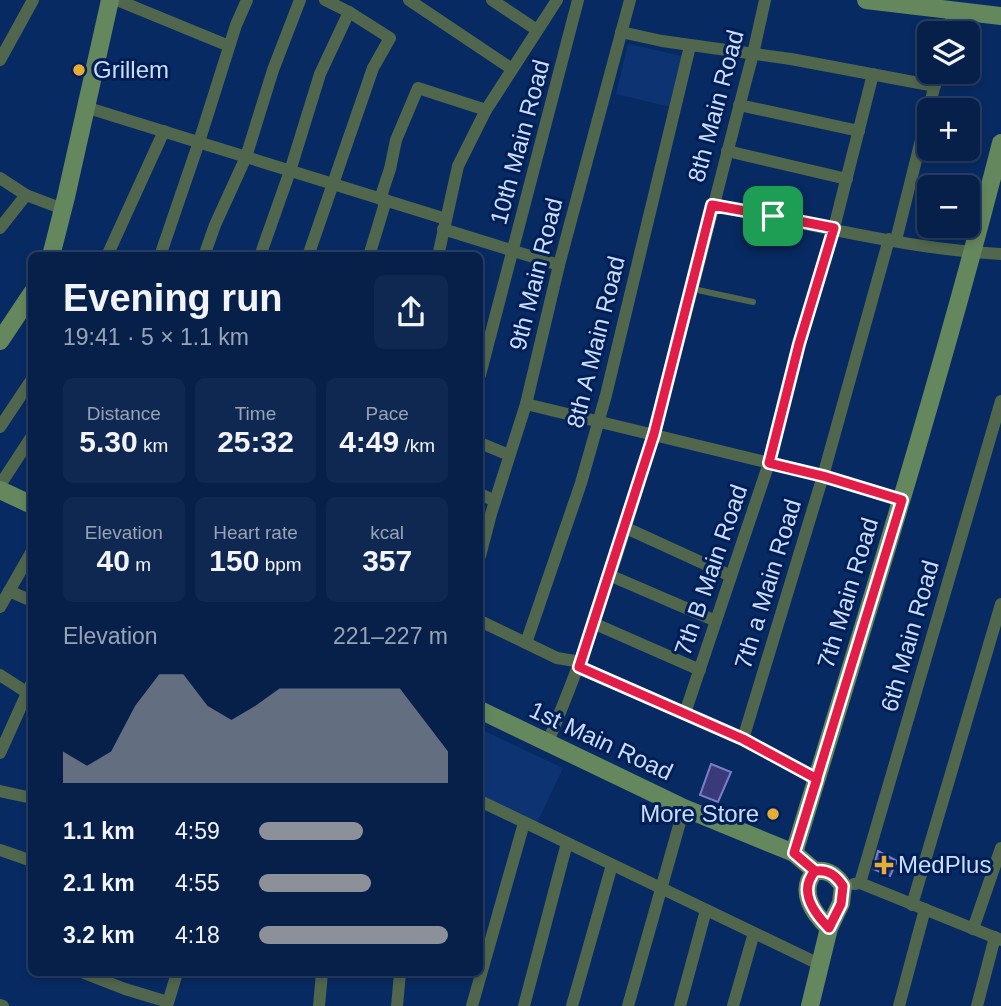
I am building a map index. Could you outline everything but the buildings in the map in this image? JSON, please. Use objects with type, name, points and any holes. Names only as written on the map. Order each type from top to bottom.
[{"type":"street","points":[[0,60],[33,0]]},
{"type":"street","points":[[52,252],[110,0]]},
{"type":"street","points":[[117,0],[229,46]]},
{"type":"street","points":[[161,252],[200,142],[229,46],[247,0]]},
{"type":"street","points":[[205,252],[246,157],[273,70],[300,0]]},
{"type":"street","points":[[310,252],[373,68],[390,38],[325,0]]},
{"type":"street","points":[[409,0],[512,69]]},
{"type":"street","points":[[492,0],[537,30]]},
{"type":"street","points":[[439,252],[458,166],[486,110],[556,0]]},
{"type":"street","name":"10th Main Road","points":[[483,364],[578,0]]},
{"type":"street","name":"9th Main Road","points":[[483,545],[526,404],[559,265],[630,0]]},
{"type":"street","name":"8th Main Road","points":[[547,744],[580,665],[654,434],[765,0]]},
{"type":"street","points":[[866,0],[1001,16]]},
{"type":"street","points":[[951,21],[953,10]]},
{"type":"street","points":[[261,252],[320,74],[349,12]]},
{"type":"street","points":[[621,32],[934,86]]},
{"type":"street","name":"8th A Main Road","points":[[526,643],[581,483],[599,421],[690,46]]},
{"type":"street","name":"7th B Main Road","points":[[685,713],[769,463],[873,74]]},
{"type":"street","name":"7th a Main Road","points":[[743,739],[823,476],[934,86]]},
{"type":"street","points":[[370,252],[396,140],[418,88],[486,110]]},
{"type":"street","points":[[739,105],[859,131]]},
{"type":"street","points":[[85,107],[383,200],[513,251],[559,265]]},
{"type":"street","points":[[109,252],[164,131]]},
{"type":"street","name":"7th Main Road","points":[[794,853],[902,500],[973,253],[1001,143]]},
{"type":"street","points":[[727,151],[847,179]]},
{"type":"street","points":[[0,178],[26,195],[63,209]]},
{"type":"street","points":[[0,228],[26,195]]},
{"type":"street","points":[[712,205],[973,253],[1001,254]]},
{"type":"street","points":[[0,341],[28,299]]},
{"type":"street","points":[[0,427],[28,385]]},
{"type":"street","name":"6th Main Road","points":[[851,885],[1001,401]]},
{"type":"street","points":[[526,404],[823,476],[902,500]]},
{"type":"street","points":[[28,443],[1,492],[28,503]]},
{"type":"street","points":[[483,444],[509,455]]},
{"type":"street","points":[[483,495],[495,501]]},
{"type":"street","points":[[625,527],[731,576]]},
{"type":"street","points":[[0,607],[28,558]]},
{"type":"street","points":[[609,575],[716,621]]},
{"type":"street","points":[[9,591],[28,599]]},
{"type":"street","points":[[912,905],[1001,604]]},
{"type":"street","points":[[483,622],[557,658],[580,665],[743,739],[817,779]]},
{"type":"street","points":[[593,623],[699,670]]},
{"type":"street","points":[[0,675],[28,689]]},
{"type":"street","points":[[0,753],[5,729],[28,693]]},
{"type":"street","name":"1st Main Road","points":[[483,712],[684,808],[794,853],[815,871],[832,873],[851,885]]},
{"type":"street","points":[[0,791],[28,797]]},
{"type":"street","points":[[483,803],[821,965]]},
{"type":"street","points":[[628,1006],[684,808]]},
{"type":"street","points":[[483,967],[524,823]]},
{"type":"street","points":[[524,1006],[567,843]]},
{"type":"street","points":[[974,929],[1001,848]]},
{"type":"street","points":[[0,850],[28,859]]},
{"type":"street","points":[[572,1006],[612,865]]},
{"type":"street","points":[[815,871],[806,883],[807,895],[817,915],[829,928]]},
{"type":"street","points":[[810,1006],[829,928],[851,885],[925,909],[998,938],[977,1006]]},
{"type":"street","points":[[900,1006],[925,909]]},
{"type":"street","points":[[680,1006],[706,910]]},
{"type":"street","points":[[733,1006],[754,933]]},
{"type":"street","points":[[92,976],[167,1004],[176,976]]},
{"type":"street","points":[[319,1006],[322,976]]},
{"type":"street","points":[[397,1006],[400,976]]},
{"type":"street","points":[[472,1006],[481,976]]},
{"type":"lane","points":[[691,289],[753,302]]},
{"type":"shaded area","points":[[628,44],[682,56],[671,107],[616,94]]},
{"type":"shaded area","points":[[483,730],[563,768],[537,823],[483,796]]},
{"type":"place","name":"Grillem","points":[[79,70]]},
{"type":"place","name":"More Store","points":[[773,814]]},
{"type":"place","name":"MedPlus","points":[[884,865]]},
{"type":"route","points":[[773,216],[712,205],[654,434],[579,667],[743,739],[817,779],[794,853],[815,871],[832,873],[843,886],[841,904],[829,928],[817,915],[807,895],[806,883],[815,871],[794,853],[817,779],[902,500],[769,463],[799,344],[834,228],[773,216]]}]
